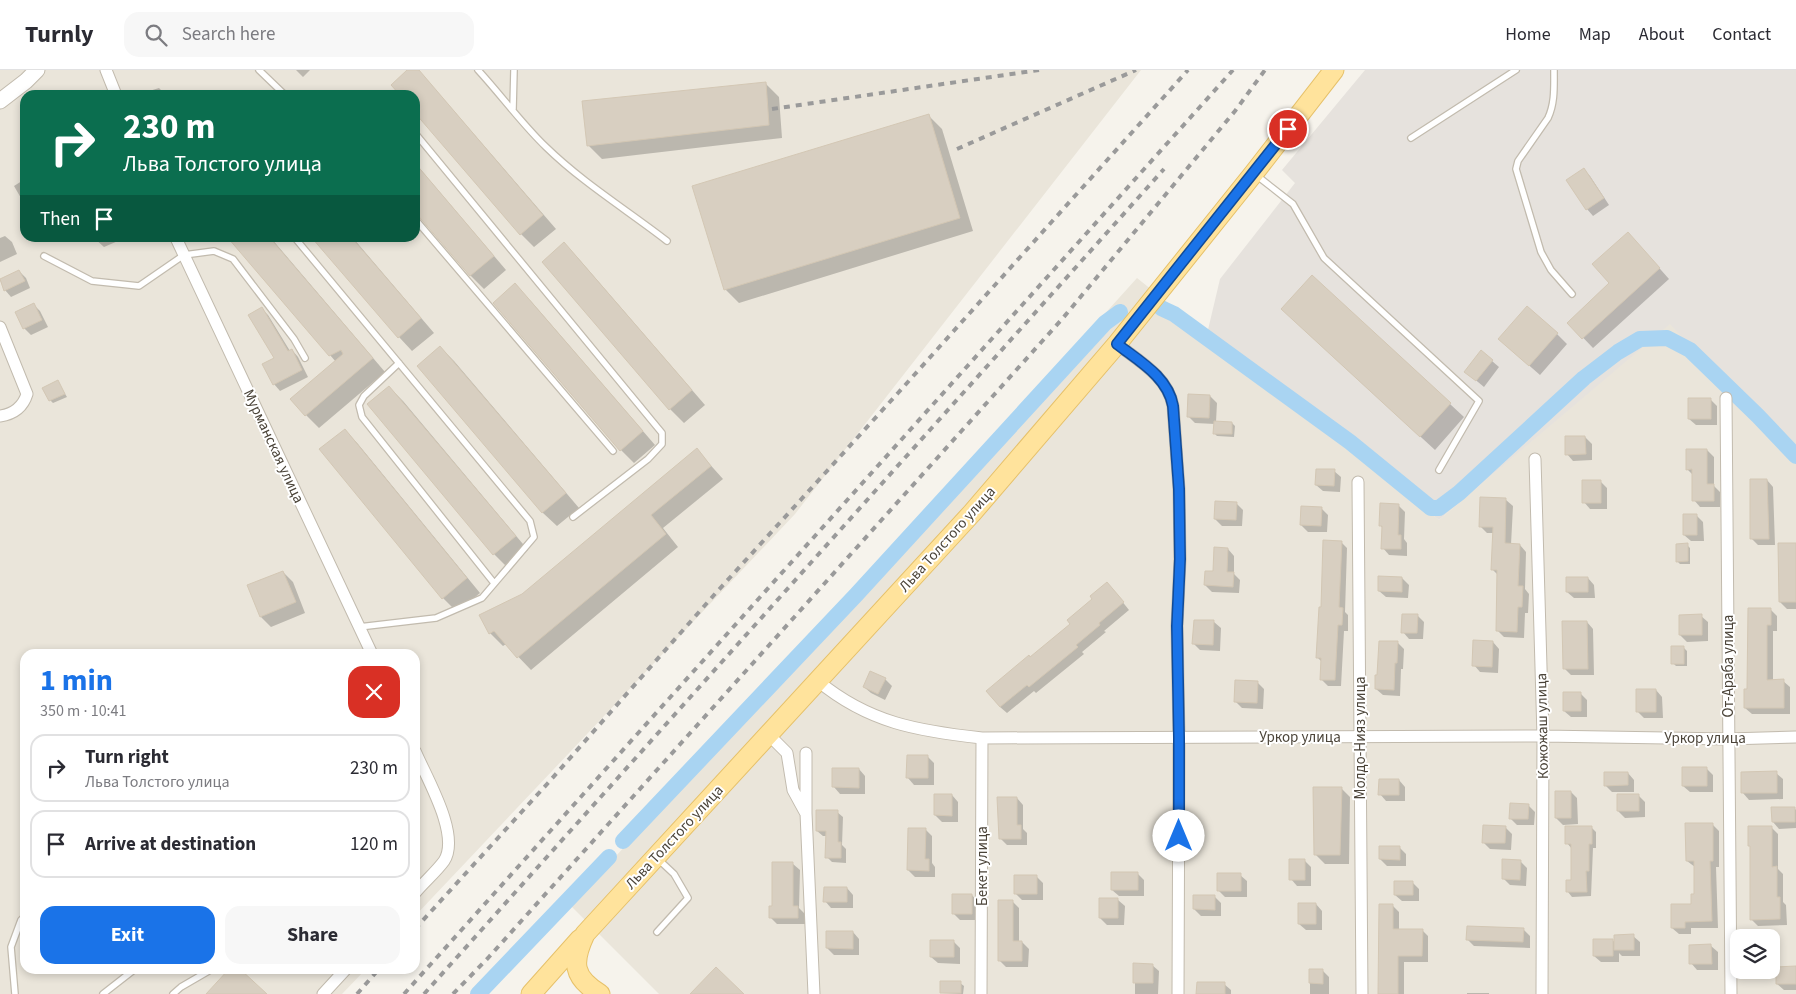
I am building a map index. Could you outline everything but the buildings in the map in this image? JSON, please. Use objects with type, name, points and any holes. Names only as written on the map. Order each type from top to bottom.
[{"type":"main road","name":"Льва Толстого улица","points":[[600,994],[587,986],[579,975],[576,960],[577,950],[585,934],[972,513],[1117,344],[1254,174],[1334,70]]},
{"type":"main road","points":[[531,994],[585,934]]},
{"type":"street","points":[[0,102],[37,70]]},
{"type":"street","points":[[106,70],[114,90]]},
{"type":"street","name":"Мурманская улица","points":[[178,242],[370,649]]},
{"type":"street","points":[[0,327],[27,394],[24,402],[17,410],[0,416]]},
{"type":"street","points":[[1117,344],[1165,384],[1171,395],[1173,406],[1179,489],[1180,550],[1177,626],[1179,738],[1178,994]]},
{"type":"street","name":"От-Араба улица","points":[[1726,398],[1731,994]]},
{"type":"street","name":"Кожожаш улица","points":[[1535,459],[1543,736],[1542,994]]},
{"type":"street","name":"Молдо-Нияз улица","points":[[1358,482],[1362,994]]},
{"type":"street","name":"Уркор улица","points":[[818,681],[837,697],[864,711],[904,726],[933,732],[982,738],[1543,736],[1728,739],[1796,737]]},
{"type":"street","points":[[768,734],[788,753],[793,790],[806,813]]},
{"type":"street","name":"Бекет улица","points":[[981,994],[982,738]]},
{"type":"street","points":[[806,753],[806,813],[814,994]]},
{"type":"street","points":[[420,775],[447,824],[450,843],[445,860],[420,888]]},
{"type":"street","points":[[323,994],[341,974]]},
{"type":"lane","points":[[259,70],[280,90]]},
{"type":"lane","points":[[478,70],[546,147],[613,202],[642,221],[667,241]]},
{"type":"lane","points":[[513,109],[514,70]]},
{"type":"lane","points":[[1411,138],[1516,70]]},
{"type":"lane","points":[[1554,70],[1551,112],[1518,161],[1516,169],[1541,252],[1551,270],[1572,294]]},
{"type":"lane","points":[[420,140],[662,433],[662,444],[648,459],[573,517]]},
{"type":"lane","points":[[1254,174],[1293,204],[1324,258],[1479,401],[1438,470]]},
{"type":"lane","points":[[420,225],[613,451]]},
{"type":"lane","points":[[298,242],[530,521],[534,537],[482,598],[436,618],[359,626]]},
{"type":"lane","points":[[44,256],[92,281],[139,286],[184,255],[214,251],[232,259],[294,339],[305,358]]},
{"type":"lane","points":[[399,364],[364,396],[358,405],[362,417],[494,583]]},
{"type":"lane","points":[[656,857],[674,874],[688,898],[657,932]]},
{"type":"lane","points":[[16,994],[11,947],[20,923]]},
{"type":"lane","points":[[103,994],[129,974]]},
{"type":"lane","points":[[173,994],[203,974]]},
{"type":"shaded area","points":[[0,70],[1141,70],[795,514],[420,911],[420,649],[20,649],[20,974],[361,974],[342,994],[0,994]]},
{"type":"shaded area","points":[[1365,70],[1796,70],[1796,460],[1670,324],[1439,520],[1207,334],[1220,279],[1295,183],[1282,170]]},
{"type":"shaded area","points":[[1137,278],[1439,520],[1670,323],[1796,460],[1796,994],[659,994],[571,906]]},
{"type":"waterway","points":[[1161,308],[1174,314],[1350,442],[1431,508],[1439,508],[1459,493],[1584,378],[1618,352],[1640,339],[1667,338],[1690,350],[1796,456]]},
{"type":"waterway","points":[[623,841],[856,595],[1105,323],[1120,312]]},
{"type":"waterway","points":[[478,994],[609,857]]},
{"type":"railway","points":[[772,109],[1039,70]]},
{"type":"railway","points":[[957,149],[1136,70]]},
{"type":"railway","points":[[420,924],[1188,70]]},
{"type":"railway","points":[[404,994],[1233,70]]},
{"type":"railway","points":[[453,994],[488,958],[1063,318],[1235,111],[1265,70]]},
{"type":"railway","points":[[424,994],[1164,169]]},
{"type":"railway","points":[[357,994],[375,974]]},
{"type":"route","points":[[1179,836],[1177,626],[1180,559],[1179,489],[1173,406],[1171,395],[1165,384],[1117,344],[1288,129]]}]
